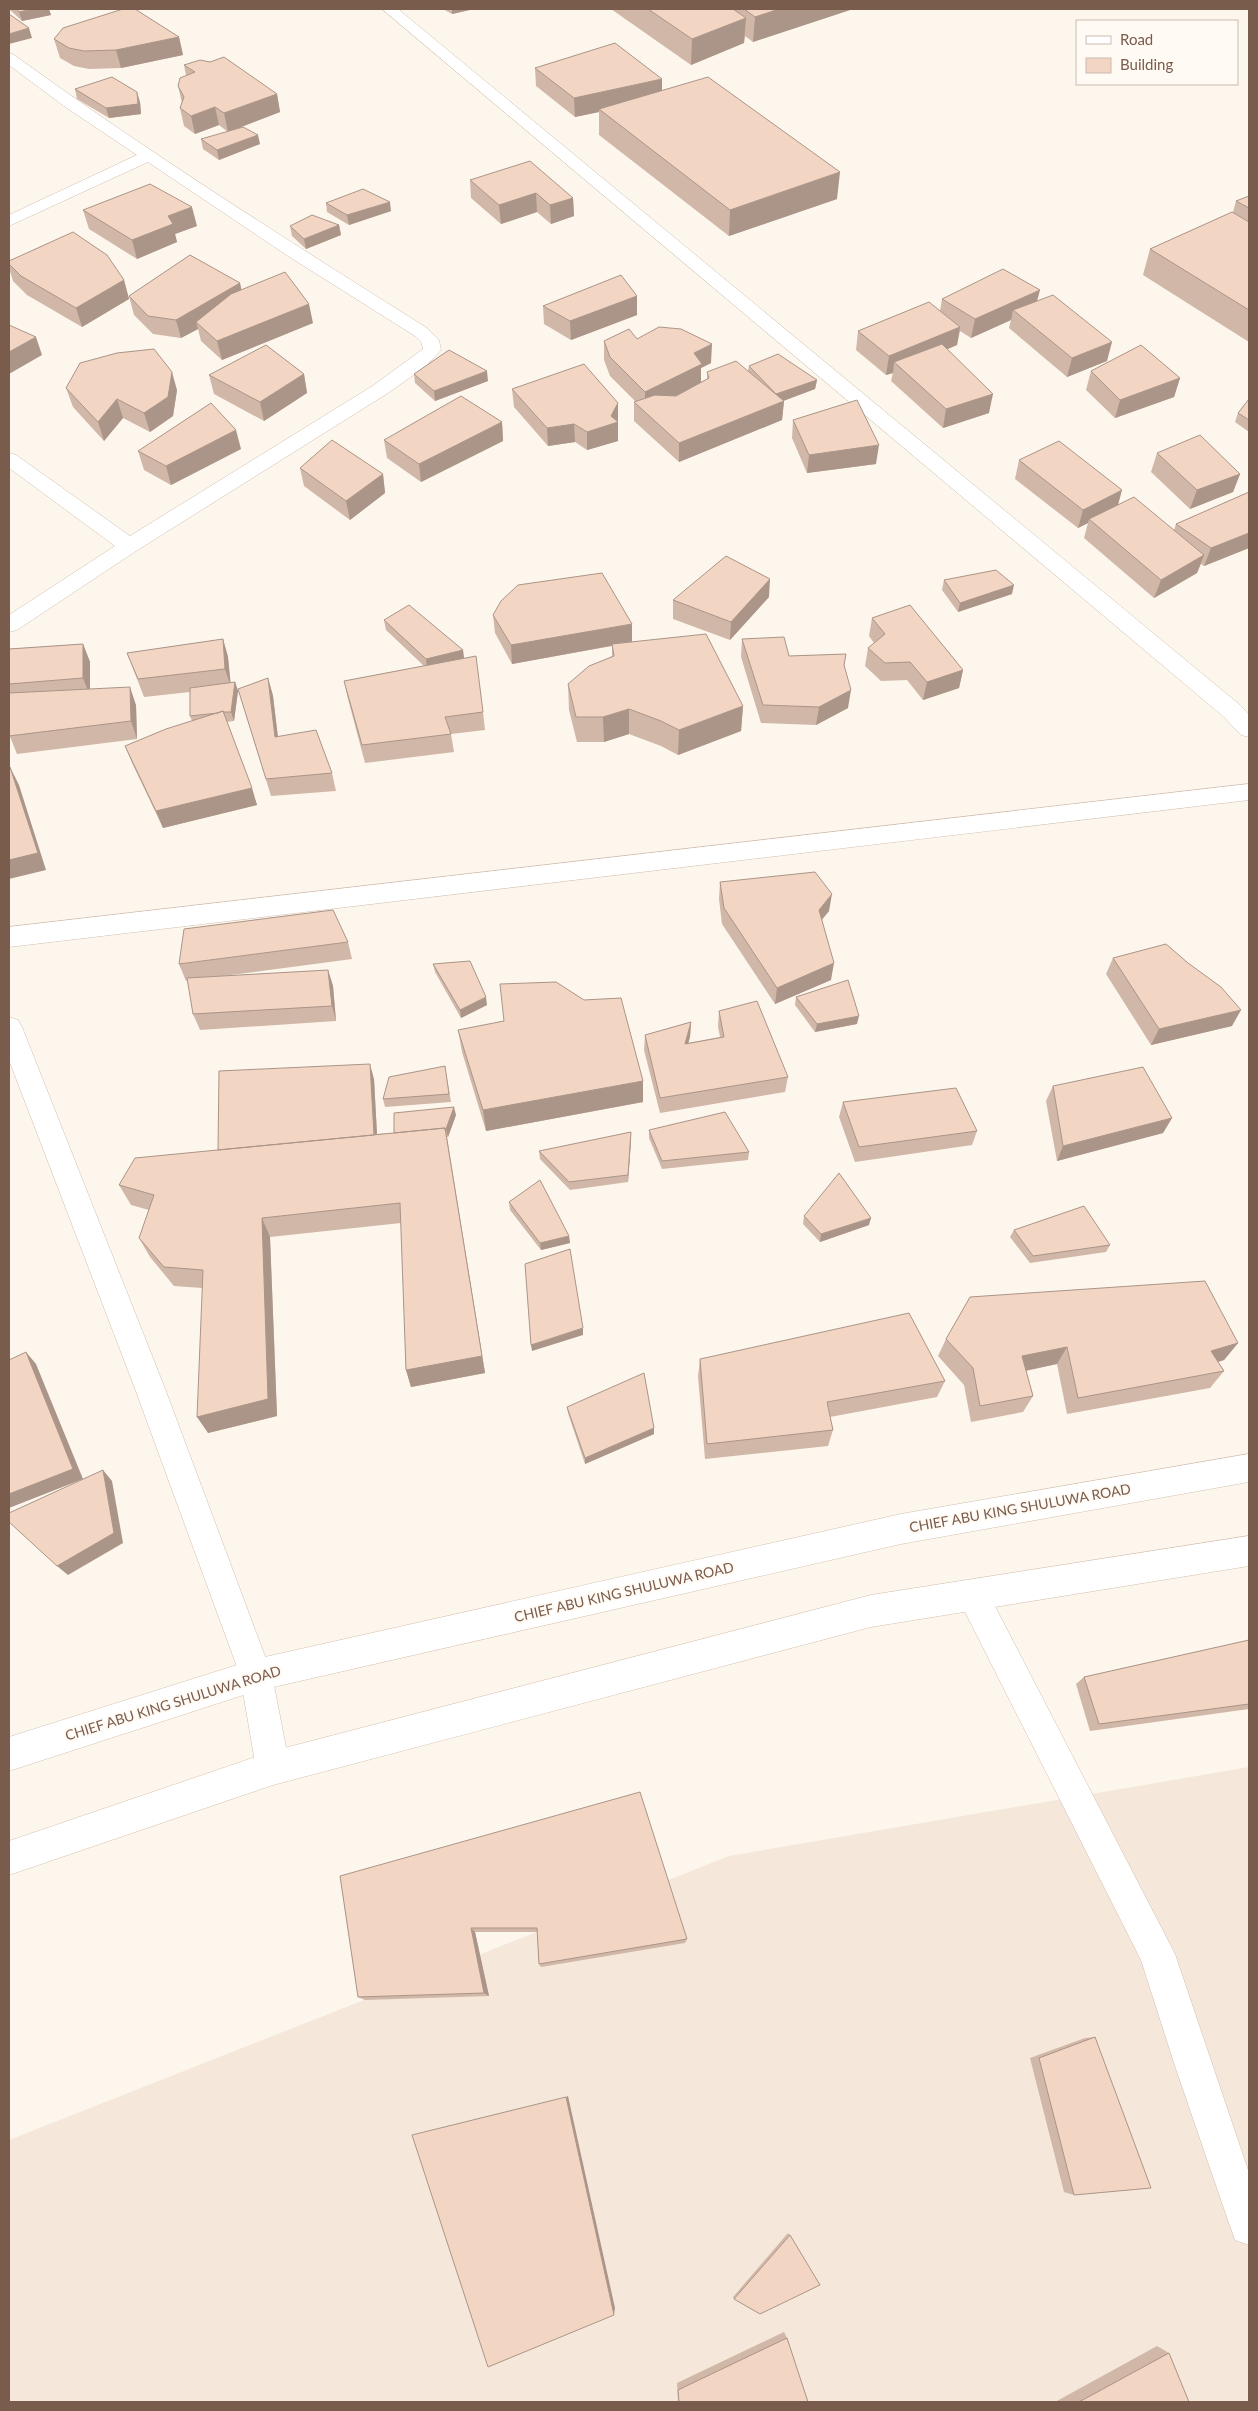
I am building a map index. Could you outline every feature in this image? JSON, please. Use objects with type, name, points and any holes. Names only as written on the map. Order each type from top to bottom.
[{"type":"street","points":[[389,9],[1232,711],[1249,728]]},
{"type":"street","points":[[9,58],[70,103],[356,292],[422,332],[430,340],[432,350],[418,363],[381,388],[129,546],[9,625]]},
{"type":"street","points":[[9,221],[150,155]]},
{"type":"street","points":[[9,458],[129,546]]},
{"type":"street","points":[[9,937],[1249,792]]},
{"type":"street","points":[[9,1027],[149,1386],[256,1675],[273,1768]]},
{"type":"street","name":"CHIEF ABU KING SHULUWA ROAD","points":[[9,1754],[256,1675],[901,1529],[1249,1468]]},
{"type":"street","points":[[9,1858],[273,1768],[871,1611],[1249,1551]]},
{"type":"street","points":[[973,1596],[1100,1838],[1157,1954],[1194,2069],[1249,2226]]},
{"type":"shaded area","points":[[1249,1767],[1249,2402],[9,2402],[9,2140],[729,1856]]},
{"type":"building","points":[[16,9],[33,9],[19,12]]},
{"type":"building","points":[[123,9],[135,9],[179,37],[116,50],[84,51],[69,48],[54,39],[63,28]]},
{"type":"building","points":[[648,9],[733,9],[746,18],[692,39]]},
{"type":"building","points":[[744,9],[779,9],[755,17]]},
{"type":"building","points":[[9,14],[29,28],[9,34]]},
{"type":"building","points":[[615,43],[662,79],[574,98],[535,68]]},
{"type":"building","points":[[224,57],[277,94],[224,113],[215,107],[191,116],[180,108],[184,97],[178,86],[180,78],[195,72],[184,65],[200,60],[210,62]]},
{"type":"building","points":[[112,77],[137,92],[138,104],[106,108],[75,89]]},
{"type":"building","points":[[708,77],[840,172],[730,210],[599,109]]},
{"type":"building","points":[[243,127],[258,135],[217,150],[201,139]]},
{"type":"building","points":[[530,161],[573,198],[550,205],[536,193],[499,205],[470,180]]},
{"type":"building","points":[[150,184],[192,207],[168,216],[173,224],[132,240],[83,210]]},
{"type":"building","points":[[363,189],[390,202],[347,215],[326,203]]},
{"type":"building","points":[[1249,196],[1249,208],[1236,201]]},
{"type":"building","points":[[1232,212],[1249,222],[1249,310],[1150,249]]},
{"type":"building","points":[[312,215],[339,225],[304,239],[290,226]]},
{"type":"building","points":[[73,232],[107,255],[124,280],[76,308],[21,276],[9,264],[9,261]]},
{"type":"building","points":[[190,255],[240,283],[176,320],[148,316],[129,296]]},
{"type":"building","points":[[1003,269],[1040,290],[975,319],[942,299]]},
{"type":"building","points":[[285,272],[309,304],[217,341],[196,322],[231,294]]},
{"type":"building","points":[[621,275],[637,296],[570,321],[543,306]]},
{"type":"building","points":[[1053,295],[1112,342],[1072,358],[1013,310]]},
{"type":"building","points":[[929,302],[960,327],[889,356],[858,331]]},
{"type":"building","points":[[9,325],[36,337],[9,352]]},
{"type":"building","points":[[659,327],[681,329],[712,344],[694,353],[702,364],[645,392],[610,357],[604,341],[629,329],[637,339]]},
{"type":"building","points":[[942,344],[993,394],[946,409],[894,362]]},
{"type":"building","points":[[266,345],[304,374],[260,402],[209,375]]},
{"type":"building","points":[[1141,345],[1180,378],[1120,400],[1091,371]]},
{"type":"building","points":[[154,349],[172,372],[168,397],[144,413],[117,399],[98,422],[66,388],[80,363],[117,353]]},
{"type":"building","points":[[449,350],[487,371],[434,391],[414,374]]},
{"type":"building","points":[[778,354],[817,380],[776,394],[749,366]]},
{"type":"building","points":[[736,361],[784,401],[679,443],[634,402],[655,395],[676,396],[709,378],[707,372]]},
{"type":"building","points":[[584,364],[618,403],[611,416],[618,422],[587,432],[574,424],[547,428],[512,389]]},
{"type":"building","points":[[461,396],[502,422],[419,464],[384,440]]},
{"type":"building","points":[[1249,399],[1249,420],[1238,413]]},
{"type":"building","points":[[857,400],[879,445],[809,455],[793,420]]},
{"type":"building","points":[[211,403],[236,430],[166,466],[138,451]]},
{"type":"building","points":[[1200,435],[1240,474],[1197,490],[1157,453]]},
{"type":"building","points":[[332,440],[383,474],[346,501],[300,468]]},
{"type":"building","points":[[1059,441],[1122,490],[1083,510],[1019,460]]},
{"type":"building","points":[[1249,492],[1249,533],[1211,548],[1176,524]]},
{"type":"building","points":[[1134,497],[1204,555],[1161,580],[1089,519]]},
{"type":"building","points":[[726,556],[770,579],[731,622],[673,600]]},
{"type":"building","points":[[996,570],[1014,585],[960,603],[944,580]]},
{"type":"building","points":[[602,573],[632,624],[511,645],[493,615],[501,601],[518,585]]},
{"type":"building","points":[[409,605],[463,650],[426,659],[384,620]]},
{"type":"building","points":[[910,605],[963,670],[927,682],[910,662],[885,663],[868,648],[885,634],[872,618]]},
{"type":"building","points":[[706,634],[743,706],[679,730],[629,709],[603,717],[576,717],[568,684],[589,666],[614,656],[612,644]]},
{"type":"building","points":[[784,637],[789,656],[846,654],[844,665],[851,690],[819,707],[763,705],[742,639]]},
{"type":"building","points":[[223,639],[225,669],[138,679],[127,653]]},
{"type":"building","points":[[83,644],[83,678],[9,684],[9,649]]},
{"type":"building","points":[[476,656],[483,712],[445,717],[451,734],[362,745],[344,681]]},
{"type":"building","points":[[268,678],[275,737],[316,730],[332,773],[266,779],[238,689]]},
{"type":"building","points":[[235,682],[231,712],[223,711],[190,716],[190,688]]},
{"type":"building","points":[[130,687],[131,721],[9,736],[9,693]]},
{"type":"building","points":[[223,711],[252,788],[156,811],[125,746],[166,729]]},
{"type":"building","points":[[9,768],[38,853],[9,860]]},
{"type":"building","points":[[815,872],[832,894],[819,910],[834,963],[777,988],[724,908],[720,882]]},
{"type":"building","points":[[333,910],[348,942],[179,964],[184,929]]},
{"type":"building","points":[[1166,944],[1221,987],[1241,1010],[1159,1029],[1113,958]]},
{"type":"building","points":[[470,961],[486,997],[460,1010],[433,964]]},
{"type":"building","points":[[328,970],[332,1006],[193,1014],[187,978]]},
{"type":"building","points":[[848,980],[859,1016],[817,1024],[796,997]]},
{"type":"building","points":[[556,982],[584,1000],[621,998],[643,1081],[483,1110],[458,1030],[504,1021],[500,984]]},
{"type":"building","points":[[757,1001],[788,1077],[660,1098],[645,1035],[691,1022],[685,1044],[724,1037],[719,1011]]},
{"type":"building","points":[[370,1064],[374,1135],[218,1150],[219,1071]]},
{"type":"building","points":[[445,1066],[449,1094],[383,1099],[389,1077]]},
{"type":"building","points":[[1143,1067],[1172,1118],[1063,1146],[1053,1086]]},
{"type":"building","points":[[956,1088],[977,1131],[859,1147],[843,1102]]},
{"type":"building","points":[[454,1107],[445,1130],[445,1128],[394,1133],[394,1113]]},
{"type":"building","points":[[725,1112],[749,1152],[662,1161],[649,1130]]},
{"type":"building","points":[[445,1128],[482,1356],[406,1370],[400,1203],[262,1218],[268,1399],[197,1417],[203,1270],[164,1267],[139,1238],[154,1195],[119,1185],[135,1158]]},
{"type":"building","points":[[631,1132],[628,1175],[569,1182],[539,1151]]},
{"type":"building","points":[[839,1173],[871,1218],[821,1234],[804,1216]]},
{"type":"building","points":[[540,1180],[569,1236],[540,1243],[509,1202]]},
{"type":"building","points":[[1084,1206],[1110,1245],[1033,1256],[1014,1230]]},
{"type":"building","points":[[570,1249],[583,1328],[531,1345],[525,1264]]},
{"type":"building","points":[[1205,1281],[1238,1343],[1211,1351],[1224,1371],[1078,1398],[1067,1347],[1022,1356],[1033,1396],[980,1406],[973,1368],[946,1339],[970,1297]]},
{"type":"building","points":[[909,1313],[945,1381],[827,1402],[833,1430],[707,1444],[700,1359]]},
{"type":"building","points":[[26,1352],[73,1469],[9,1494],[9,1360]]},
{"type":"building","points":[[644,1373],[654,1428],[585,1458],[567,1407]]},
{"type":"building","points":[[103,1470],[114,1533],[57,1566],[9,1522],[9,1513]]},
{"type":"building","points":[[1249,1640],[1249,1704],[1099,1724],[1084,1677]]},
{"type":"building","points":[[640,1792],[687,1939],[539,1964],[537,1928],[471,1928],[484,1993],[358,1997],[340,1876]]},
{"type":"building","points":[[1095,2037],[1151,2188],[1074,2195],[1039,2058]]},
{"type":"building","points":[[566,2097],[614,2315],[488,2367],[412,2135]]},
{"type":"building","points":[[790,2235],[820,2285],[760,2314],[734,2299]]},
{"type":"building","points":[[787,2338],[808,2402],[679,2402],[678,2390]]},
{"type":"building","points":[[1169,2353],[1189,2402],[1079,2402]]}]
